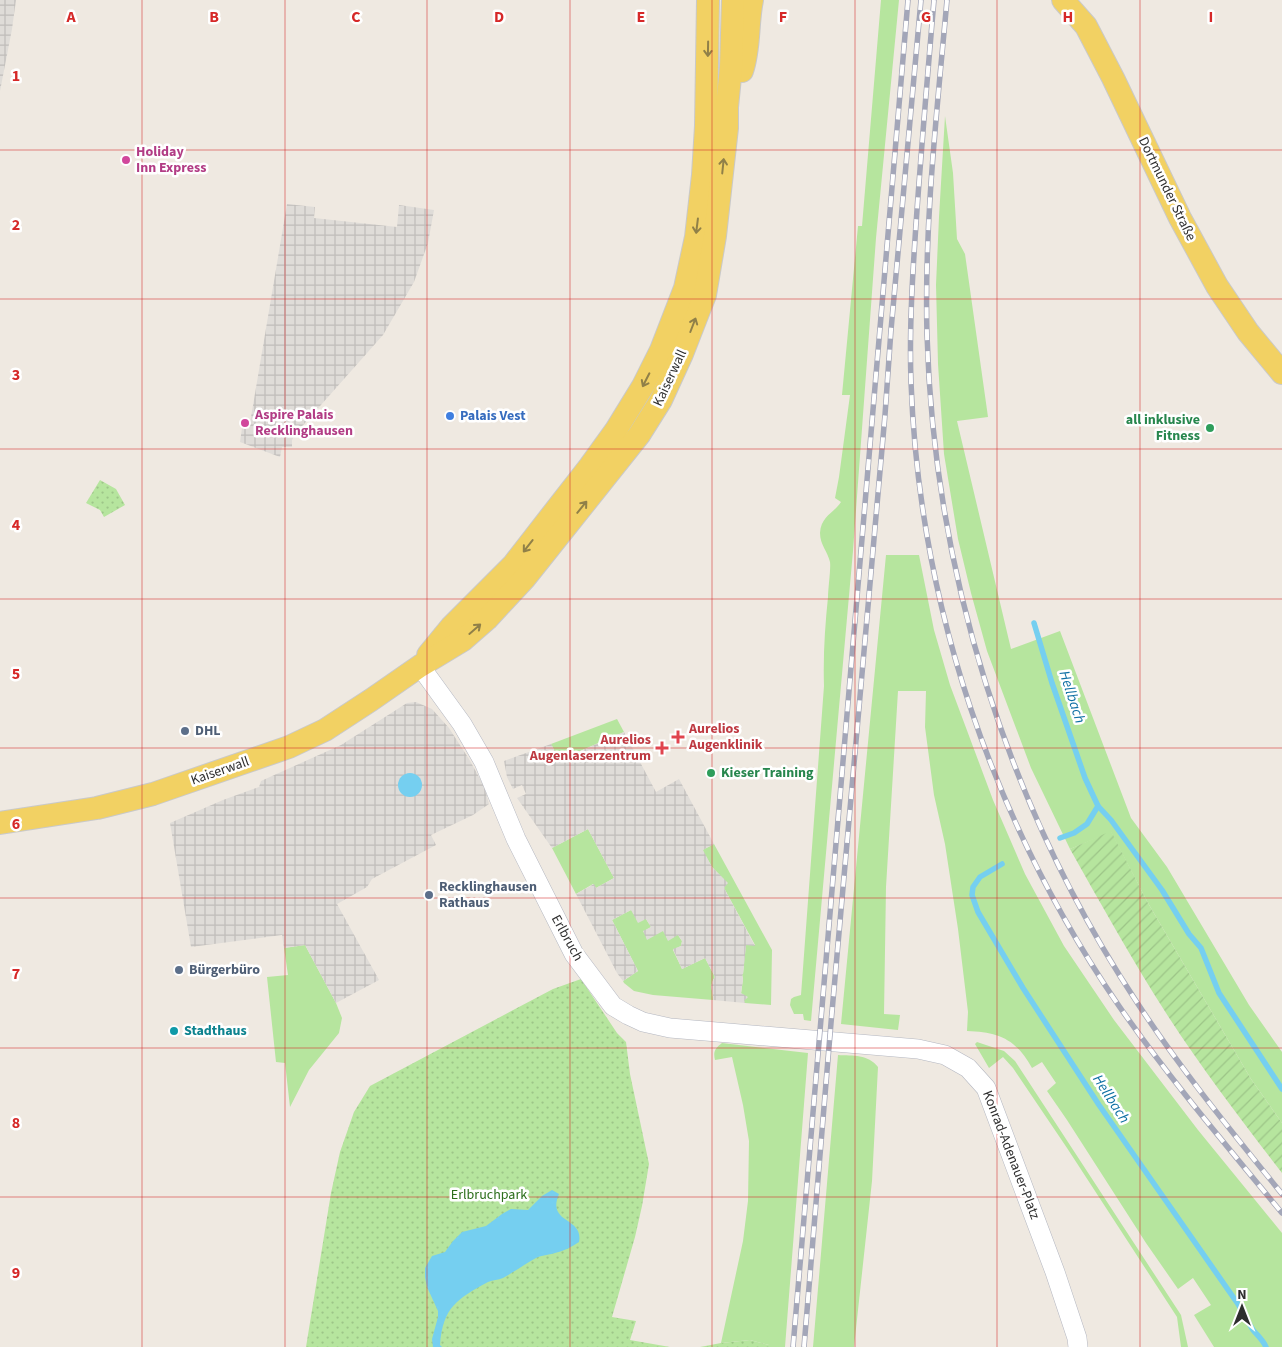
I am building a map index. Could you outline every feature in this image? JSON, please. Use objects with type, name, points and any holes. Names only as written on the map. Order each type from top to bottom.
[{"type":"main road","name":"Kaiserwall","points":[[420,666],[451,626],[513,565],[590,466],[616,430],[643,386],[661,350],[685,288],[696,237],[706,126],[708,0]]},
{"type":"main road","name":"Kaiserwall","points":[[0,823],[97,808],[153,794],[289,747],[325,730],[420,666],[463,640],[525,578],[639,435],[661,400],[682,354],[704,295],[716,232],[727,128],[733,0]]},
{"type":"main road","points":[[728,107],[746,58],[749,11],[752,0]]},
{"type":"main road","name":"Dortmunder Straße","points":[[1063,0],[1086,26],[1180,218],[1217,286],[1248,332],[1282,372]]},
{"type":"street","name":"Erlbruch","points":[[420,666],[462,724],[484,762],[516,839],[574,954],[613,1006],[643,1022],[670,1028],[778,1036]]},
{"type":"street","name":"Konrad-Adenauer-Platz","points":[[778,1036],[918,1049],[945,1055],[968,1068],[986,1088],[1055,1272],[1077,1338],[1078,1347]]},
{"type":"green space","points":[[881,0],[899,0],[876,238],[853,551],[811,1021],[804,1020],[803,1014],[794,1014],[790,1005],[791,999],[801,995],[824,686],[824,641],[830,565],[820,533],[825,519],[841,502],[835,498],[850,395],[842,395],[858,226],[862,226]]},
{"type":"green space","points":[[945,116],[953,173],[957,239],[965,254],[988,417],[957,421],[1011,649],[1060,631],[1131,818],[1167,867],[1249,1005],[1282,1052],[1282,1123],[1251,1079],[1148,903],[1111,832],[1070,849],[1031,768],[987,651],[958,539],[944,454],[938,364],[936,285]]},
{"type":"green space","points":[[100,480],[116,489],[125,505],[104,517],[100,510],[86,503]]},
{"type":"green space","points":[[886,555],[919,555],[934,630],[950,685],[993,800],[1025,874],[1064,946],[1114,1020],[1198,1130],[1282,1233],[1282,1347],[1214,1347],[1194,1315],[1211,1305],[1193,1278],[1178,1289],[1146,1243],[1047,1091],[1056,1083],[1042,1062],[1032,1068],[1020,1050],[1006,1039],[988,1033],[967,1031],[968,1012],[958,929],[945,844],[934,795],[925,727],[926,691],[898,691],[886,887],[884,1014],[900,1015],[898,1030],[841,1024]]},
{"type":"green space","points":[[617,719],[624,732],[559,760],[551,744]]},
{"type":"green space","points":[[588,829],[614,878],[596,888],[593,884],[576,894],[552,848]]},
{"type":"green space","points":[[1111,831],[1148,903],[1251,1079],[1282,1123],[1282,1173],[1208,1075],[1166,1013],[1070,849]]},
{"type":"green space","points":[[714,844],[772,950],[771,1005],[745,1003],[741,994],[746,945],[755,945],[724,888],[727,883],[712,867],[702,850]]},
{"type":"green space","points":[[631,910],[646,919],[651,927],[643,932],[663,931],[678,935],[682,941],[681,946],[673,950],[682,969],[705,958],[715,977],[712,985],[713,1000],[653,995],[634,991],[624,983],[623,981],[638,971],[612,920]]},
{"type":"green space","points":[[305,945],[342,1018],[339,1033],[309,1070],[290,1107],[285,1063],[276,1062],[267,977],[288,975],[284,948]]},
{"type":"green space","name":"Erlbruchpark","points":[[581,979],[617,1033],[626,1042],[630,1074],[649,1164],[635,1237],[612,1317],[636,1321],[630,1340],[670,1347],[306,1347],[331,1193],[340,1152],[354,1112],[370,1086],[553,989]]},
{"type":"green space","points":[[977,1042],[1004,1051],[1015,1061],[1181,1315],[1188,1347],[1181,1347],[1177,1317],[1013,1068],[1003,1057],[989,1068],[975,1044]]},
{"type":"green space","points":[[722,1043],[808,1053],[785,1347],[769,1347],[769,1345],[750,1340],[721,1343],[743,1241],[748,1201],[749,1141],[732,1057],[715,1060],[715,1050]]},
{"type":"green space","points":[[838,1055],[865,1058],[878,1067],[872,1181],[854,1347],[813,1347]]},
{"type":"green space","points":[[750,1340],[769,1345],[769,1347],[700,1347],[721,1343]]},
{"type":"shaded area","points":[[0,0],[16,0],[0,91]]},
{"type":"shaded area","points":[[287,204],[315,207],[314,218],[397,227],[399,205],[434,210],[428,243],[414,282],[383,335],[297,432],[292,440],[292,447],[282,447],[280,457],[240,442],[242,428],[249,429]]},
{"type":"shaded area","points":[[416,702],[432,709],[449,728],[484,786],[489,804],[473,815],[431,835],[436,845],[372,879],[367,887],[337,904],[379,980],[336,1003],[305,945],[284,948],[282,935],[191,947],[170,823],[259,787],[261,781],[341,745],[407,703]]},
{"type":"shaded area","points":[[624,732],[656,792],[679,779],[714,844],[703,850],[712,867],[728,883],[724,888],[755,946],[746,945],[741,993],[748,997],[744,1001],[745,1003],[713,1000],[711,987],[715,977],[705,958],[682,969],[673,949],[681,946],[682,941],[678,935],[668,941],[663,931],[647,940],[643,931],[651,927],[646,919],[638,923],[631,910],[612,920],[638,971],[623,981],[576,894],[594,884],[596,888],[614,878],[588,829],[552,848],[517,798],[526,794],[522,785],[513,789],[507,777],[504,761],[551,744],[560,760]]},
{"type":"water","points":[[410,773],[418,777],[422,785],[418,793],[410,797],[402,793],[398,785],[402,777]]},
{"type":"water","points":[[552,1190],[559,1194],[556,1204],[557,1211],[576,1228],[579,1234],[579,1242],[561,1251],[536,1258],[503,1278],[488,1282],[460,1299],[448,1313],[444,1322],[440,1345],[442,1347],[433,1347],[432,1339],[438,1311],[427,1287],[425,1277],[425,1268],[432,1256],[445,1252],[462,1232],[486,1226],[511,1209],[528,1210],[542,1196]]},
{"type":"waterway","name":"Hellbach","points":[[1034,623],[1052,683],[1085,778],[1098,806],[1087,824],[1074,833],[1060,838]]},
{"type":"waterway","name":"Hellbach","points":[[1098,806],[1111,820],[1162,890],[1189,934],[1201,948],[1219,993],[1282,1089]]},
{"type":"waterway","name":"Hellbach","points":[[1002,864],[980,877],[973,887],[972,895],[978,912],[1023,988],[1099,1105],[1266,1347]]},
{"type":"railway","points":[[793,1347],[908,0]]},
{"type":"railway","points":[[804,1347],[921,0]]},
{"type":"railway","points":[[934,0],[914,253],[911,382],[917,465],[929,548],[947,629],[971,709],[1000,787],[1034,862],[1074,936],[1119,1006],[1158,1059],[1282,1213]]},
{"type":"railway","points":[[947,0],[929,209],[927,335],[933,423],[945,511],[962,598],[986,684],[1016,768],[1051,850],[1092,928],[1138,1004],[1172,1053],[1282,1194]]},
{"type":"place","name":"Holiday Inn Express","points":[[126,160]]},
{"type":"place","name":"Palais Vest","points":[[450,416]]},
{"type":"place","name":"Aspire Palais Recklinghausen","points":[[245,423]]},
{"type":"place","name":"all inklusive Fitness","points":[[1210,428]]},
{"type":"place","name":"DHL","points":[[185,731]]},
{"type":"place","name":"Aurelios Augenklinik","points":[[678,737]]},
{"type":"place","name":"Aurelios Augenlaserzentrum","points":[[662,748]]},
{"type":"place","name":"Kieser Training","points":[[711,773]]},
{"type":"place","name":"Recklinghausen Rathaus","points":[[429,895]]},
{"type":"place","name":"Bürgerbüro","points":[[179,970]]},
{"type":"place","name":"Stadthaus","points":[[174,1031]]}]
